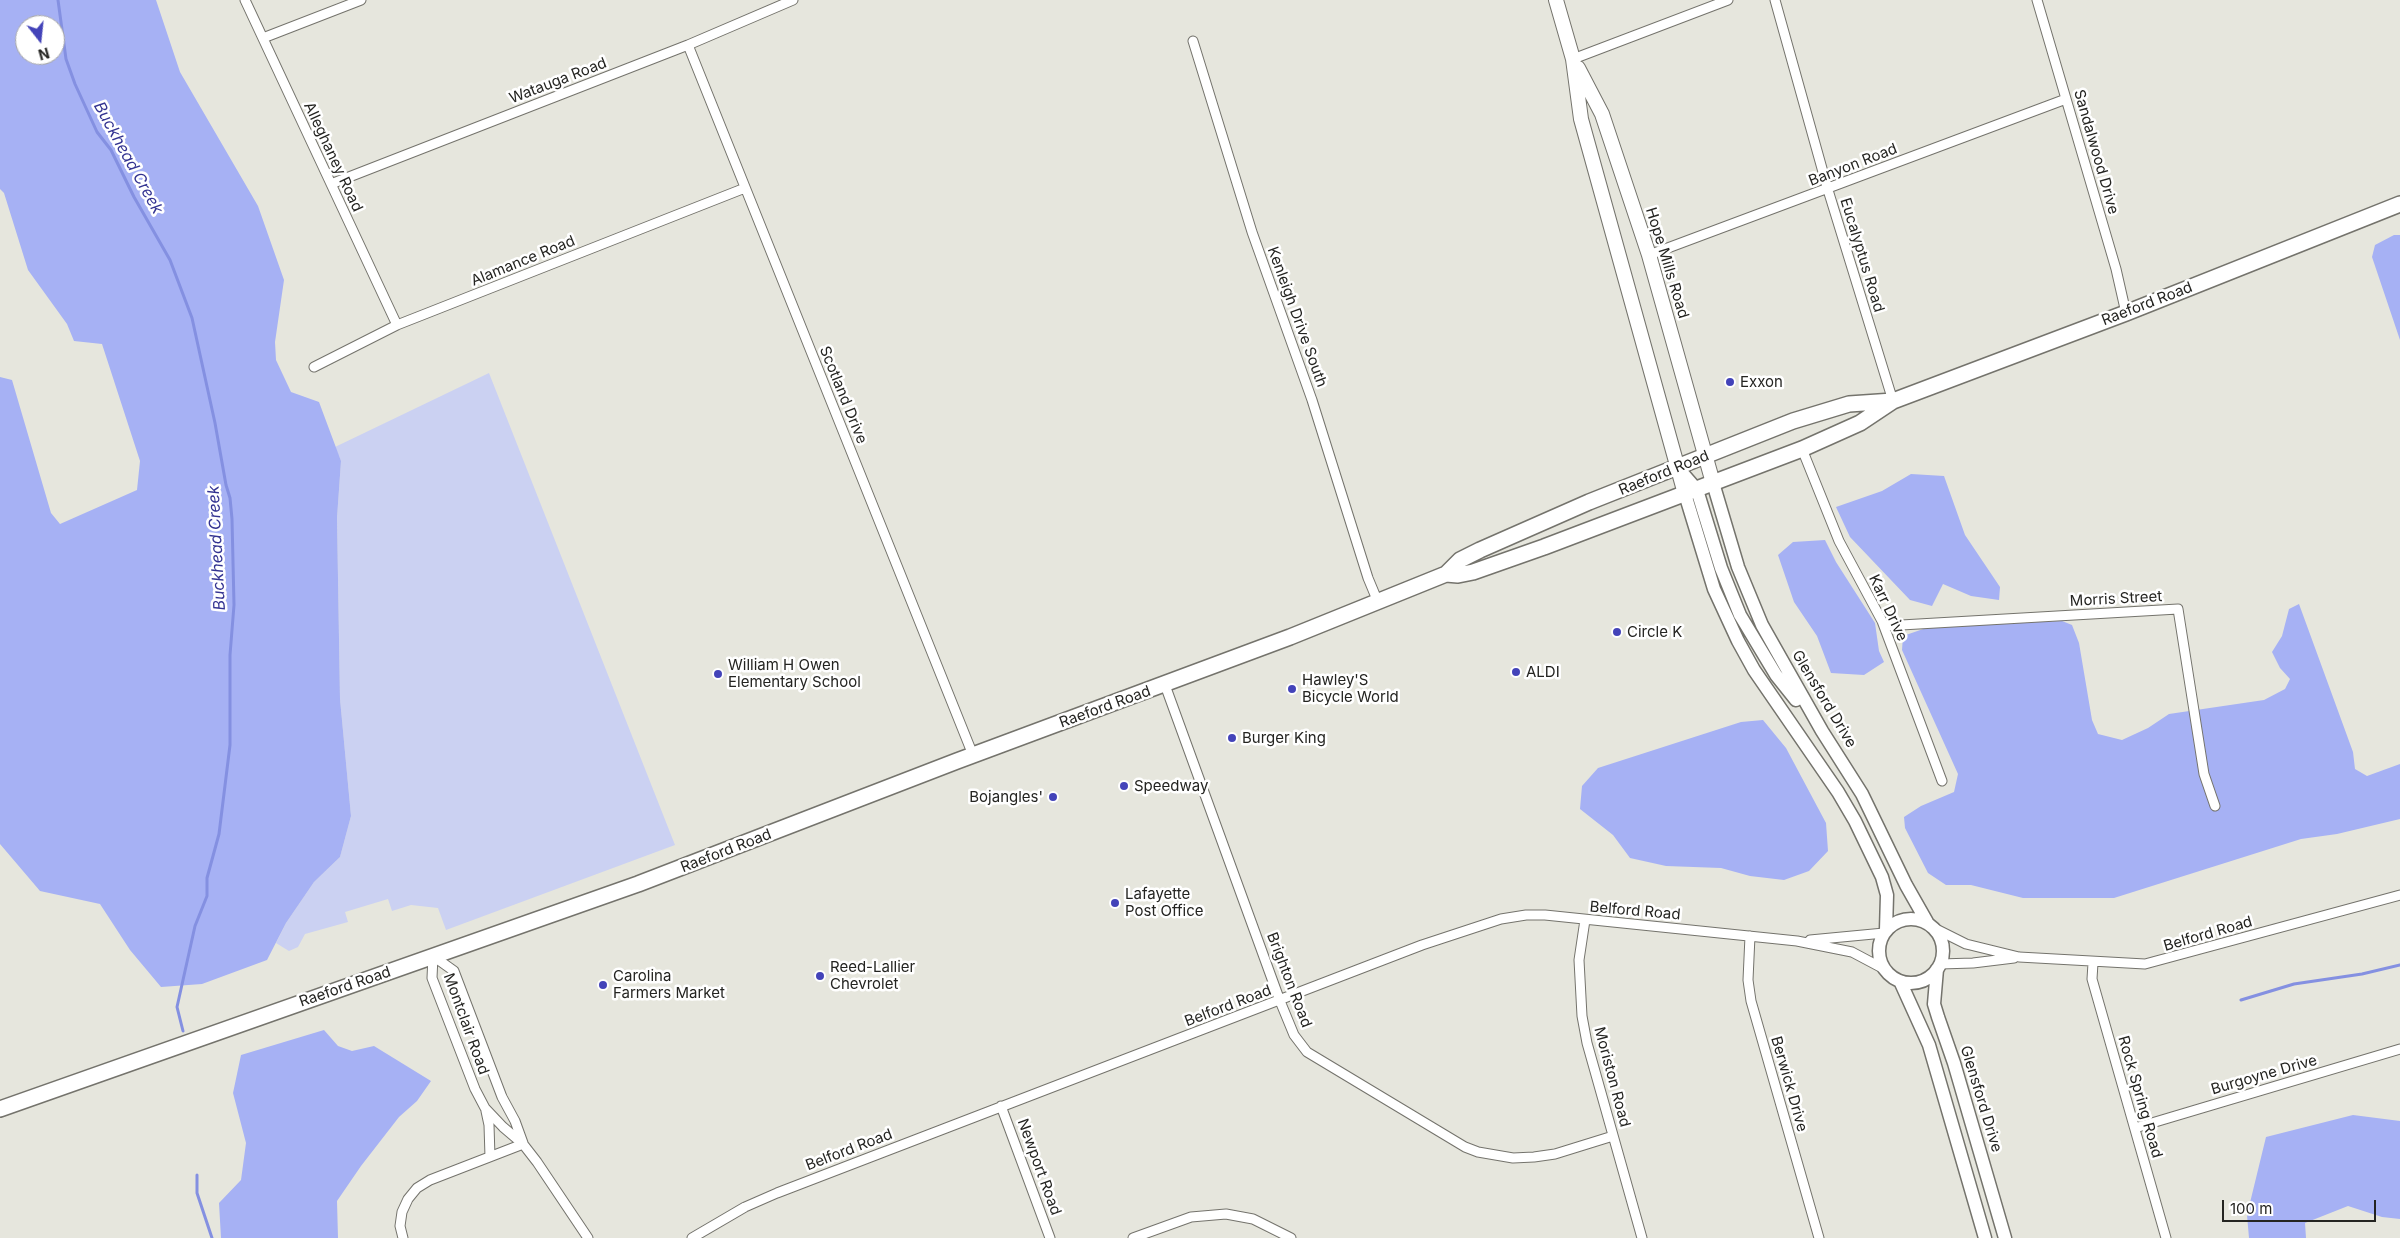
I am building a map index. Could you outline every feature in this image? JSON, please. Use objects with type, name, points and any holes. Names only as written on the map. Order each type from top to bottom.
[{"type":"highway","name":"Raeford Road","points":[[1446,574],[1458,575],[1473,572],[1802,450],[1860,423],[1893,401],[2126,313],[2400,204]]},
{"type":"highway","name":"Raeford Road","points":[[0,1109],[696,862],[973,755],[1165,685],[1446,574],[1460,560],[1588,502],[1793,421],[1849,404],[1893,401]]},
{"type":"main road","name":"Hope Mills Road","points":[[1556,0],[1573,59],[1581,119],[1677,467],[1691,492]]},
{"type":"main road","name":"Hope Mills Road","points":[[1573,59],[1602,114],[1649,255],[1713,484]]},
{"type":"main road","name":"Glensford Drive","points":[[1713,484],[1749,597],[1762,625],[1822,731],[1862,794],[1906,885],[1931,926]]},
{"type":"main road","points":[[1691,492],[1740,614],[1776,675],[1822,731]]},
{"type":"main road","points":[[1691,492],[1714,589],[1738,642],[1754,670],[1838,792],[1855,821],[1882,878],[1887,895],[1885,931],[1878,949],[1879,959],[1884,969],[1900,981],[1920,982],[1930,977],[1939,967],[1944,949],[1941,938],[1931,926],[1916,918],[1905,919],[1894,922],[1885,931]]},
{"type":"main road","name":"Glensford Drive","points":[[1939,967],[1934,1003],[1957,1071],[2005,1238]]},
{"type":"main road","points":[[1900,981],[1929,1045],[1985,1238]]},
{"type":"street","name":"Alleghaney Road","points":[[245,0],[397,325]]},
{"type":"street","points":[[263,38],[361,0]]},
{"type":"street","name":"Watauga Road","points":[[331,184],[688,45],[793,0]]},
{"type":"street","points":[[1573,59],[1728,0]]},
{"type":"street","name":"Eucalyptus Road","points":[[1775,0],[1828,190],[1893,401]]},
{"type":"street","name":"Sandalwood Drive","points":[[2037,0],[2116,269],[2126,313]]},
{"type":"street","name":"Kenleigh Drive South","points":[[1193,41],[1252,232],[1312,400],[1368,578],[1378,602]]},
{"type":"street","name":"Scotland Drive","points":[[688,45],[973,755]]},
{"type":"street","name":"Banyon Road","points":[[1649,255],[1828,190],[2066,99]]},
{"type":"street","name":"Alamance Road","points":[[314,367],[397,325],[745,188]]},
{"type":"street","name":"Karr Drive","points":[[1802,450],[1840,541],[1884,626],[1942,781]]},
{"type":"street","name":"Morris Street","points":[[1884,626],[2178,609],[2204,774],[2215,806]]},
{"type":"street","name":"Brighton Road","points":[[1165,685],[1280,1001],[1294,1035],[1313,1056],[1478,1152],[1513,1158],[1534,1157],[1555,1154],[1613,1136]]},
{"type":"street","name":"Belford Road","points":[[1931,926],[1966,944],[2019,957],[2131,964],[2159,962],[2400,895]]},
{"type":"street","name":"Belford Road","points":[[692,1238],[745,1207],[777,1193],[1422,945],[1501,919],[1545,915],[1797,941],[1852,952],[1884,969]]},
{"type":"street","name":"Moriston Road","points":[[1585,920],[1579,960],[1582,1016],[1587,1043],[1642,1238]]},
{"type":"street","name":"Belford Road","points":[[1797,941],[1885,931]]},
{"type":"street","name":"Berwick Drive","points":[[1750,936],[1748,980],[1751,1001],[1819,1238]]},
{"type":"street","name":"Montclair Road","points":[[433,956],[432,978],[475,1089],[486,1108],[502,1127],[523,1144]]},
{"type":"street","name":"Montclair Road","points":[[433,956],[454,970],[502,1097],[515,1121],[523,1144],[588,1238]]},
{"type":"street","name":"Belford Road","points":[[1939,967],[2019,957]]},
{"type":"street","name":"Rock Spring Road","points":[[2093,963],[2092,979],[2166,1238]]},
{"type":"street","name":"Burgoyne Drive","points":[[2135,1128],[2400,1049]]},
{"type":"street","name":"Newport Road","points":[[1001,1106],[1050,1238]]},
{"type":"street","points":[[486,1108],[489,1125],[490,1157]]},
{"type":"street","points":[[402,1238],[400,1226],[402,1212],[408,1199],[417,1188],[430,1180],[523,1144]]},
{"type":"street","points":[[1133,1238],[1191,1217],[1226,1214],[1254,1219],[1291,1238]]},
{"type":"shaded area","points":[[0,0],[156,0],[180,72],[258,206],[284,280],[275,342],[276,360],[291,392],[319,402],[341,461],[337,518],[340,699],[351,816],[340,857],[314,882],[286,923],[267,960],[202,984],[161,987],[130,950],[100,904],[40,891],[0,844],[0,377],[12,380],[51,513],[60,524],[137,490],[140,461],[102,344],[74,341],[67,324],[28,270],[4,193],[0,189]]},
{"type":"shaded area","points":[[2394,235],[2400,235],[2400,340],[2372,257],[2375,245]]},
{"type":"shaded area","points":[[489,373],[675,845],[446,930],[438,908],[411,905],[392,911],[388,899],[345,912],[348,922],[305,934],[298,947],[289,951],[276,943],[286,923],[314,882],[340,857],[351,816],[340,699],[337,518],[341,461],[335,447]]},
{"type":"shaded area","points":[[1911,474],[1944,476],[1965,535],[2000,587],[1999,600],[1971,596],[1943,584],[1932,606],[1910,600],[1850,537],[1836,507],[1882,491]]},
{"type":"shaded area","points":[[1825,540],[1836,562],[1875,623],[1879,651],[1884,662],[1864,675],[1831,673],[1817,636],[1794,602],[1778,555],[1793,542]]},
{"type":"shaded area","points":[[2299,604],[2353,752],[2355,769],[2367,776],[2400,764],[2400,819],[2337,834],[2301,839],[2114,898],[2023,898],[1971,885],[1946,885],[1928,873],[1905,828],[1904,817],[1921,806],[1954,792],[1958,774],[1902,650],[1903,636],[1929,627],[2062,621],[2072,625],[2079,643],[2092,720],[2098,734],[2122,740],[2148,728],[2169,714],[2264,700],[2285,689],[2290,679],[2280,668],[2272,652],[2282,636],[2289,609]]},
{"type":"shaded area","points":[[1763,720],[1786,748],[1826,823],[1828,851],[1809,871],[1784,880],[1750,876],[1721,868],[1666,866],[1630,858],[1613,835],[1580,809],[1582,786],[1598,768],[1741,722]]},
{"type":"shaded area","points":[[324,1030],[338,1046],[352,1051],[374,1046],[431,1081],[417,1101],[399,1117],[337,1201],[338,1238],[221,1238],[219,1203],[241,1180],[246,1143],[233,1093],[241,1055]]},
{"type":"shaded area","points":[[2353,1115],[2400,1121],[2400,1219],[2382,1217],[2348,1206],[2305,1223],[2306,1238],[2249,1238],[2247,1215],[2266,1137]]},
{"type":"waterway","name":"Buckhead Creek","points":[[58,0],[66,59],[75,84],[97,132],[111,150],[134,197],[170,260],[192,318],[230,498],[234,605],[230,655],[230,745],[219,834],[207,878],[207,896],[195,926],[177,1007],[183,1031]]},
{"type":"waterway","points":[[2241,1000],[2294,984],[2362,974],[2400,965]]},
{"type":"waterway","name":"Buckhead Creek","points":[[197,1175],[197,1193],[212,1238]]},
{"type":"place","name":"Exxon","points":[[1730,382]]},
{"type":"place","name":"Circle K","points":[[1617,632]]},
{"type":"place","name":"ALDI","points":[[1516,672]]},
{"type":"place","name":"William H Owen Elementary School","points":[[718,674]]},
{"type":"place","name":"Hawley'S Bicycle World","points":[[1292,689]]},
{"type":"place","name":"Burger King","points":[[1232,738]]},
{"type":"place","name":"Speedway","points":[[1124,786]]},
{"type":"place","name":"Bojangles'","points":[[1053,797]]},
{"type":"place","name":"Lafayette Post Office","points":[[1115,903]]},
{"type":"place","name":"Reed-Lallier Chevrolet","points":[[820,976]]},
{"type":"place","name":"Carolina Farmers Market","points":[[603,985]]}]
